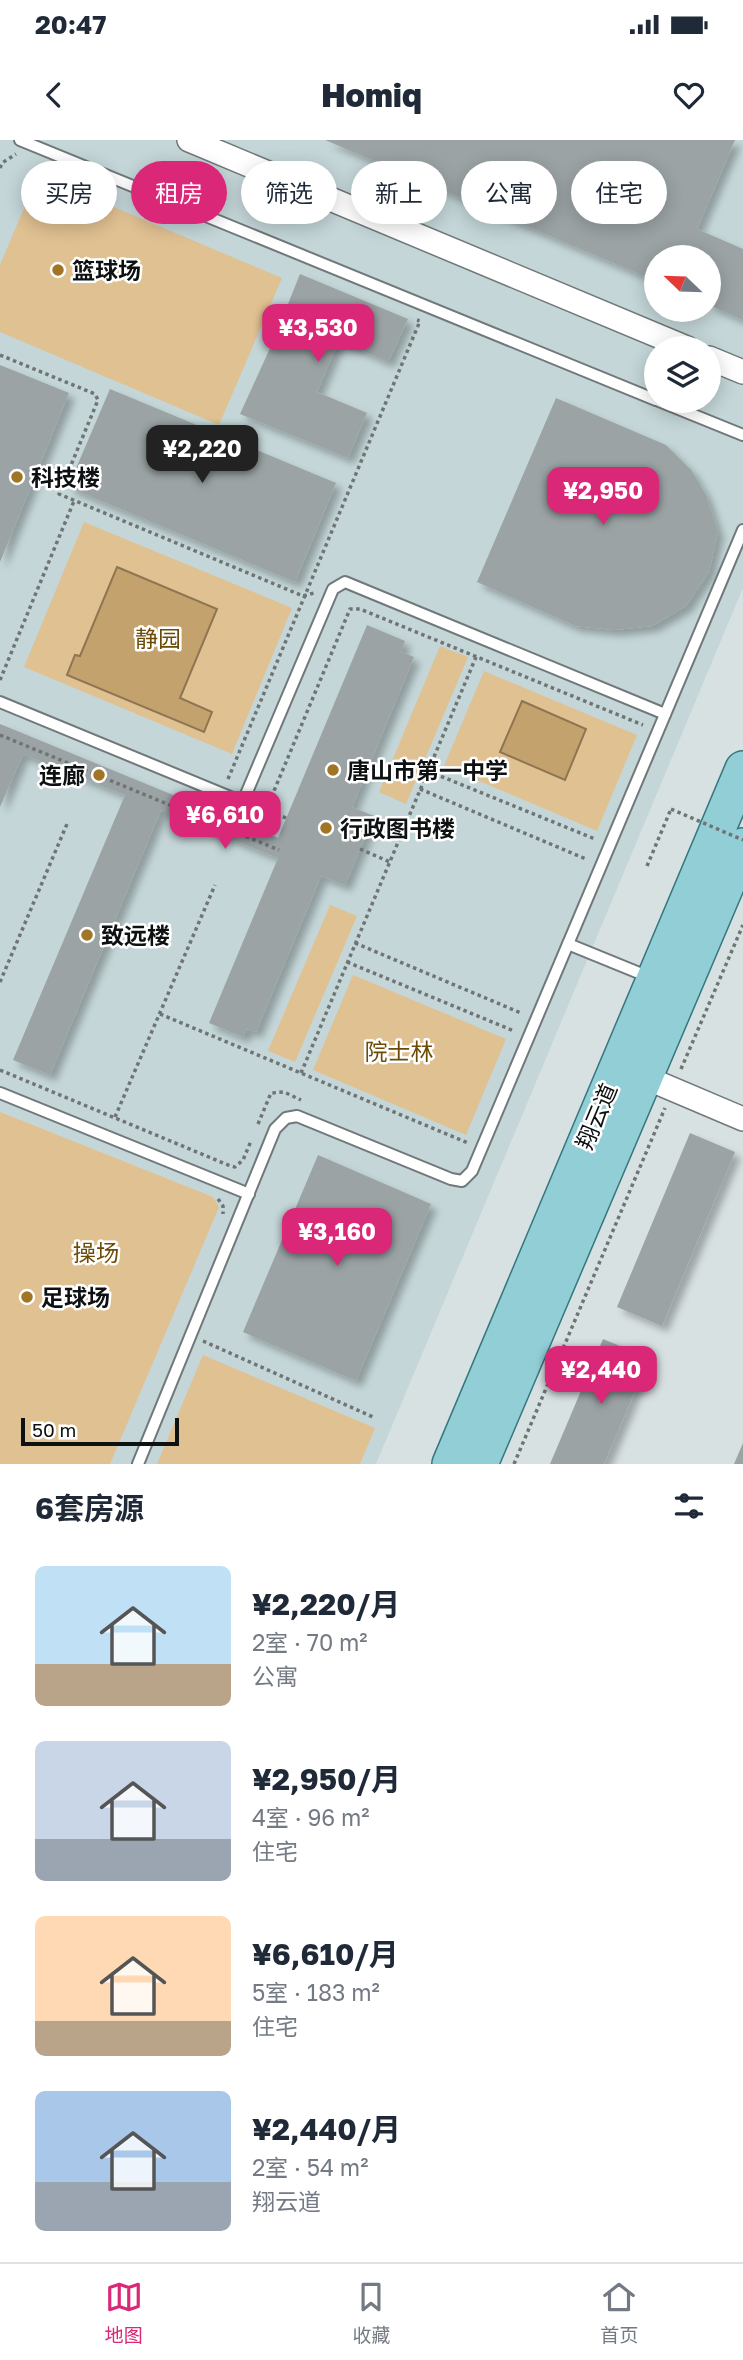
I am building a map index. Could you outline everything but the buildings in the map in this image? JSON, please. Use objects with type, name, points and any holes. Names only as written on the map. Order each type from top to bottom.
[{"type":"main road","name":"翔云道","points":[[450,1464],[743,769]]},
{"type":"main road","name":"翔云道","points":[[480,1464],[658,1083],[743,846]]},
{"type":"street","points":[[189,140],[658,336]]},
{"type":"street","points":[[721,363],[743,372]]},
{"type":"street","points":[[658,1083],[743,1119]]},
{"type":"lane","points":[[20,140],[644,395]]},
{"type":"lane","points":[[689,413],[743,435]]},
{"type":"lane","points":[[138,1464],[275,1129],[286,1118],[297,1116],[451,1180],[462,1181],[472,1171],[743,530]]},
{"type":"lane","points":[[0,702],[240,801],[244,799],[333,589],[345,582],[665,714]]},
{"type":"lane","points":[[568,944],[654,979]]},
{"type":"lane","points":[[0,1093],[249,1194]]},
{"type":"path","points":[[0,168],[10,156],[22,153]]},
{"type":"path","points":[[227,781],[420,321],[407,316]]},
{"type":"path","points":[[0,355],[95,394],[98,400],[59,494],[303,596],[333,589]]},
{"type":"path","points":[[0,680],[74,501]]},
{"type":"path","points":[[266,810],[350,609],[360,609],[646,726]]},
{"type":"path","points":[[301,1073],[476,657]]},
{"type":"path","points":[[0,735],[279,850]]},
{"type":"path","points":[[5,746],[8,738]]},
{"type":"path","points":[[428,771],[598,841]]},
{"type":"path","points":[[420,789],[590,860]]},
{"type":"path","points":[[144,803],[147,796]]},
{"type":"path","points":[[647,866],[671,809],[743,840]]},
{"type":"path","points":[[0,982],[67,824]]},
{"type":"path","points":[[360,849],[390,862]]},
{"type":"path","points":[[115,1117],[215,886]]},
{"type":"path","points":[[514,1464],[658,1083],[743,925]]},
{"type":"path","points":[[355,943],[526,1015]]},
{"type":"path","points":[[347,962],[518,1032]]},
{"type":"path","points":[[160,1014],[470,1144],[466,1151]]},
{"type":"path","points":[[0,1070],[235,1167],[243,1160],[252,1138]]},
{"type":"path","points":[[257,1127],[271,1093],[284,1092],[308,1102]]},
{"type":"path","points":[[215,1195],[223,1206],[223,1214]]},
{"type":"path","points":[[202,1340],[373,1417]]},
{"type":"shaded area","name":"唐山市第一中学","points":[[0,140],[743,140],[743,588],[376,1464],[0,1464]]},
{"type":"shaded area","points":[[117,567],[217,609],[180,698],[212,712],[204,732],[67,675],[75,655],[80,656]]},
{"type":"shaded area","points":[[522,701],[586,729],[565,780],[500,752]]},
{"type":"green space","points":[[117,208],[131,214],[131,224],[154,224],[282,278],[219,425],[0,332],[0,265],[21,215],[21,224],[117,224]]},
{"type":"green space","name":"静园","points":[[84,522],[292,608],[232,754],[24,667]]},
{"type":"green space","points":[[440,646],[468,657],[406,804],[379,792]]},
{"type":"green space","points":[[484,671],[637,735],[597,831],[444,766]]},
{"type":"green space","points":[[330,905],[357,916],[295,1062],[268,1051]]},
{"type":"green space","name":"院士林","points":[[353,975],[506,1039],[466,1135],[313,1070]]},
{"type":"green space","name":"操场","points":[[0,1112],[213,1197],[219,1207],[110,1464],[0,1464]]},
{"type":"green space","points":[[203,1355],[375,1428],[360,1464],[157,1464]]},
{"type":"place","name":"篮球场","points":[[58,270]]},
{"type":"place","name":"科技楼","points":[[17,477]]},
{"type":"place","name":"唐山市第一中学","points":[[333,770]]},
{"type":"place","name":"连廊","points":[[99,775]]},
{"type":"place","name":"行政图书楼","points":[[326,828]]},
{"type":"place","name":"致远楼","points":[[87,935]]},
{"type":"place","name":"足球场","points":[[27,1297]]}]
